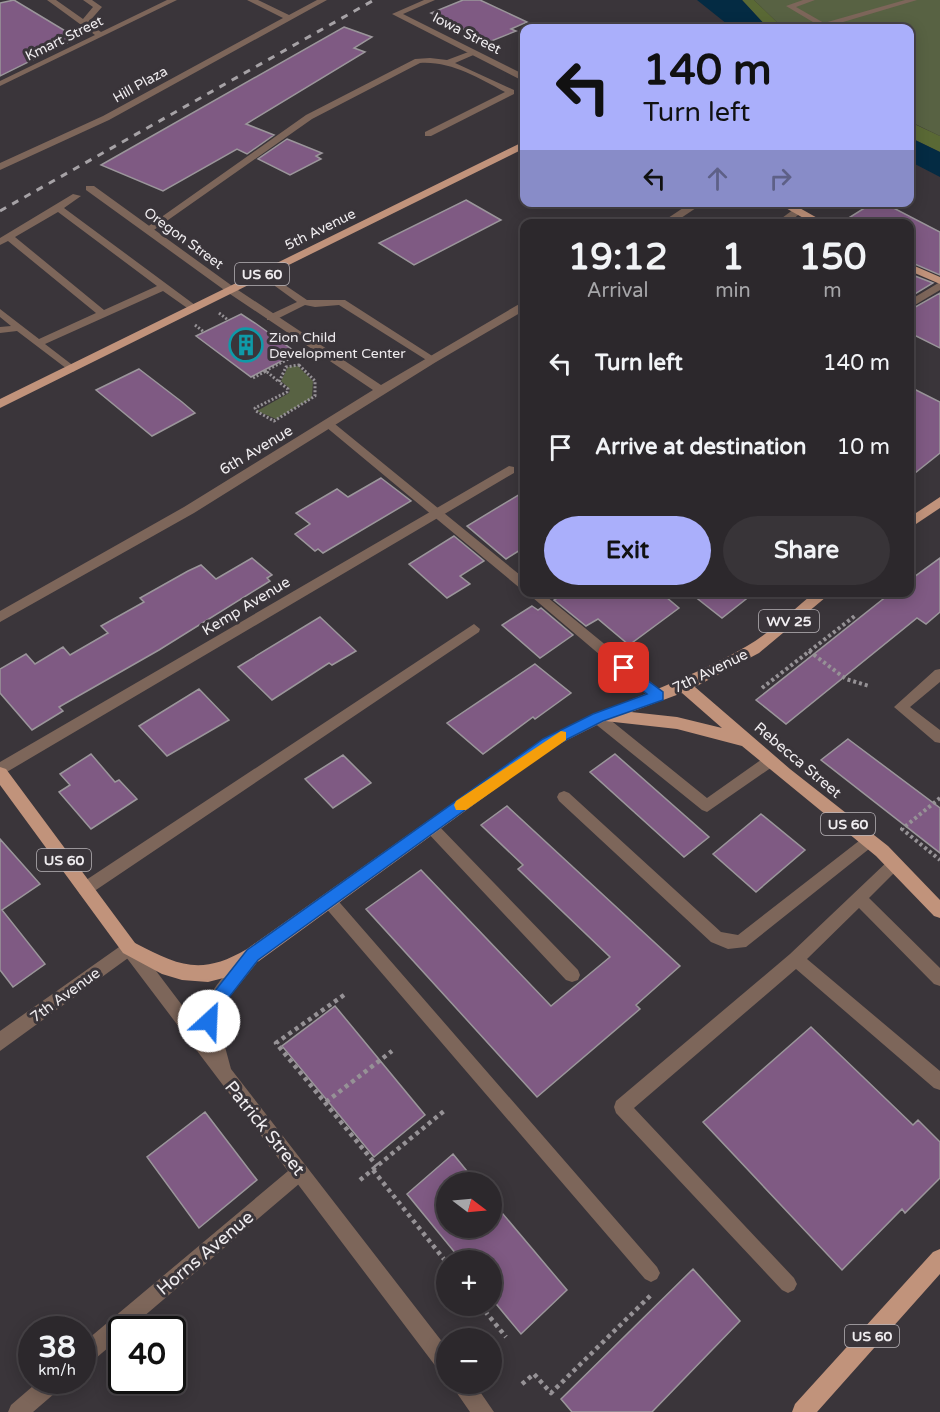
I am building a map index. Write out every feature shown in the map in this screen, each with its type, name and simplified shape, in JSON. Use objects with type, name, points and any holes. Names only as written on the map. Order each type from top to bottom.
[{"type":"main road","name":"5th Avenue","points":[[0,404],[520,146]]},
{"type":"main road","points":[[789,207],[813,219]]},
{"type":"main road","points":[[914,269],[940,283]]},
{"type":"main road","points":[[914,521],[940,501]]},
{"type":"main road","name":"7th Avenue","points":[[253,955],[548,743],[598,718],[684,686],[754,650],[819,597]]},
{"type":"main road","name":"Rebecca Street","points":[[684,686],[770,761],[869,841],[940,911]]},
{"type":"main road","name":"US 60","points":[[598,718],[662,718],[691,724],[750,743]]},
{"type":"main road","name":"Patrick Street","points":[[0,772],[129,948]]},
{"type":"main road","name":"US 60","points":[[129,948],[162,966],[182,972],[208,974],[229,969],[253,955]]},
{"type":"main road","name":"US 60","points":[[803,1412],[940,1259]]},
{"type":"street","points":[[251,0],[289,18]]},
{"type":"street","name":"Hill Plaza","points":[[0,167],[106,118],[322,0]]},
{"type":"street","name":"Iowa Street","points":[[431,0],[396,14],[520,76]]},
{"type":"street","name":"Oregon Street","points":[[90,188],[271,318],[382,391]]},
{"type":"street","points":[[672,219],[692,207]]},
{"type":"street","points":[[787,219],[798,212]]},
{"type":"street","points":[[914,302],[940,283]]},
{"type":"street","name":"6th Avenue","points":[[0,617],[163,525],[432,359],[520,308]]},
{"type":"street","name":"Kemp Avenue","points":[[0,772],[509,470]]},
{"type":"street","name":"7th Avenue","points":[[0,1042],[129,948]]},
{"type":"street","name":"Patrick Street","points":[[129,948],[225,1078],[436,1351]]},
{"type":"street","name":"7th Avenue","points":[[225,1078],[209,1021],[216,1001],[253,955]]},
{"type":"street","points":[[469,1394],[483,1412]]},
{"type":"lane","points":[[51,0],[101,35]]},
{"type":"lane","points":[[84,23],[98,7],[87,0]]},
{"type":"lane","name":"Kmart Street","points":[[0,84],[173,0]]},
{"type":"lane","points":[[811,0],[790,6],[817,24]]},
{"type":"lane","points":[[832,24],[913,0]]},
{"type":"lane","points":[[447,63],[474,53]]},
{"type":"lane","points":[[148,230],[309,117],[418,61],[429,59],[447,63],[511,92],[428,134]]},
{"type":"lane","points":[[76,196],[5,239],[103,314]]},
{"type":"lane","points":[[58,208],[194,308]]},
{"type":"lane","points":[[279,284],[304,302],[315,304],[341,302],[432,359]]},
{"type":"lane","points":[[38,343],[164,287]]},
{"type":"lane","points":[[271,318],[304,302]]},
{"type":"lane","points":[[0,312],[71,369]]},
{"type":"lane","points":[[0,330],[20,328]]},
{"type":"lane","points":[[330,424],[520,582]]},
{"type":"lane","points":[[538,597],[658,696]]},
{"type":"lane","points":[[85,889],[474,629]]},
{"type":"lane","points":[[940,674],[901,707],[940,738]]},
{"type":"lane","points":[[598,718],[707,806],[770,761]]},
{"type":"lane","points":[[564,797],[716,937],[728,942],[741,942],[869,841]]},
{"type":"lane","points":[[430,827],[572,975]]},
{"type":"lane","points":[[788,1284],[622,1107],[796,959],[894,864]]},
{"type":"lane","points":[[859,898],[940,979]]},
{"type":"lane","points":[[329,901],[651,1273]]},
{"type":"lane","points":[[796,959],[940,1082]]},
{"type":"lane","name":"Horns Avenue","points":[[96,1345],[300,1172]]},
{"type":"lane","points":[[18,1412],[39,1394]]},
{"type":"path","points":[[253,378],[294,357]]},
{"type":"path","points":[[266,371],[279,382],[288,389],[287,392],[255,409],[273,420],[278,420],[315,396],[315,381],[299,365],[284,368],[279,382]]},
{"type":"path","points":[[762,688],[856,615]]},
{"type":"path","points":[[809,651],[846,679],[869,686]]},
{"type":"path","points":[[940,798],[902,830],[940,860]]},
{"type":"path","points":[[344,995],[276,1043],[326,1102],[437,1250]]},
{"type":"path","points":[[326,1102],[392,1051]]},
{"type":"path","points":[[360,1180],[444,1111]]},
{"type":"path","points":[[522,1384],[534,1374],[551,1393],[654,1291]]},
{"type":"path","points":[[489,1316],[506,1337]]},
{"type":"green space","points":[[742,0],[754,0],[779,24],[764,24]]},
{"type":"green space","points":[[754,0],[940,0],[940,136],[914,123],[914,24],[779,24]]},
{"type":"green space","points":[[914,124],[940,136],[940,152],[914,139]]},
{"type":"green space","points":[[298,366],[313,381],[312,398],[276,419],[257,411],[289,393],[290,389],[281,381],[288,367]]},
{"type":"water","points":[[697,0],[742,0],[764,24],[727,24]]},
{"type":"water","points":[[914,139],[940,152],[940,177],[914,164]]},
{"type":"building","points":[[14,0],[77,38],[0,76],[0,3]]},
{"type":"building","points":[[463,0],[480,0],[527,22],[511,29],[516,31],[489,42],[431,13]]},
{"type":"building","points":[[344,27],[372,37],[354,48],[365,52],[246,124],[274,135],[247,154],[237,149],[163,191],[101,165]]},
{"type":"building","points":[[287,139],[322,153],[316,156],[321,159],[290,175],[258,159]]},
{"type":"building","points":[[466,200],[501,220],[414,265],[379,243]]},
{"type":"building","points":[[866,207],[892,207],[940,232],[940,275],[914,264],[914,219],[847,219]]},
{"type":"building","points":[[914,276],[933,283],[914,295]]},
{"type":"building","points":[[940,293],[940,348],[914,335],[914,308]]},
{"type":"building","name":"Zion Child Development Center","points":[[241,314],[297,353],[251,377],[196,336]]},
{"type":"building","points":[[139,369],[195,413],[152,436],[96,390]]},
{"type":"building","points":[[914,389],[940,402],[940,453],[914,474]]},
{"type":"building","points":[[381,478],[411,501],[323,553],[318,549],[315,551],[295,534],[310,524],[296,513],[337,489],[348,497]]},
{"type":"building","points":[[520,494],[520,550],[506,559],[467,526]]},
{"type":"building","points":[[454,536],[484,561],[460,576],[470,584],[447,598],[409,564]]},
{"type":"building","points":[[252,558],[272,575],[267,578],[270,581],[159,650],[59,707],[63,711],[32,730],[0,693],[0,669],[26,654],[35,664],[63,647],[70,655],[108,633],[101,626],[144,602],[140,598],[188,571],[201,565],[216,579]]},
{"type":"building","points":[[940,558],[940,612],[926,624],[917,618],[786,724],[756,700],[886,597],[914,597],[914,577]]},
{"type":"building","points":[[559,597],[666,597],[679,608],[629,645],[598,619],[586,626],[554,600]]},
{"type":"building","points":[[695,597],[749,597],[722,618]]},
{"type":"building","points":[[532,606],[538,610],[541,608],[573,635],[540,658],[502,625]]},
{"type":"building","points":[[320,617],[356,651],[332,665],[329,663],[272,700],[238,667]]},
{"type":"building","points":[[535,664],[571,693],[535,719],[533,717],[483,754],[447,723]]},
{"type":"building","points":[[199,689],[229,720],[167,756],[139,726]]},
{"type":"building","points":[[848,739],[940,808],[940,853],[821,760]]},
{"type":"building","points":[[91,754],[115,782],[119,780],[137,799],[91,829],[59,792],[70,785],[60,774]]},
{"type":"building","points":[[615,754],[709,837],[684,857],[590,772]]},
{"type":"building","points":[[343,755],[371,783],[333,808],[305,779]]},
{"type":"building","points":[[507,806],[680,966],[636,1005],[640,1009],[537,1097],[366,909],[421,870],[551,1006],[610,957],[518,869],[523,865],[481,825]]},
{"type":"building","points":[[761,814],[805,850],[756,892],[713,854]]},
{"type":"building","points":[[0,839],[40,884],[2,910],[45,964],[13,987],[0,970]]},
{"type":"building","points":[[335,1006],[425,1115],[374,1157],[282,1046]]},
{"type":"building","points":[[811,1027],[913,1125],[918,1120],[940,1142],[940,1178],[905,1213],[902,1209],[842,1270],[703,1122]]},
{"type":"building","points":[[205,1112],[257,1180],[199,1228],[147,1157]]},
{"type":"building","points":[[453,1154],[468,1172],[436,1172],[436,1229],[407,1194]]},
{"type":"building","points":[[502,1213],[567,1290],[521,1334],[502,1311],[502,1250],[453,1250],[443,1238],[502,1238]]},
{"type":"building","points":[[693,1269],[740,1321],[652,1412],[572,1412],[561,1399]]},
{"type":"railway","points":[[0,211],[374,0]]},
{"type":"slow traffic","points":[[461,805],[561,736]]},
{"type":"place","name":"Zion Child Development Center","points":[[246,345]]},
{"type":"route","points":[[209,1021],[216,1001],[253,955],[548,743],[598,718],[658,696],[624,668]]}]
